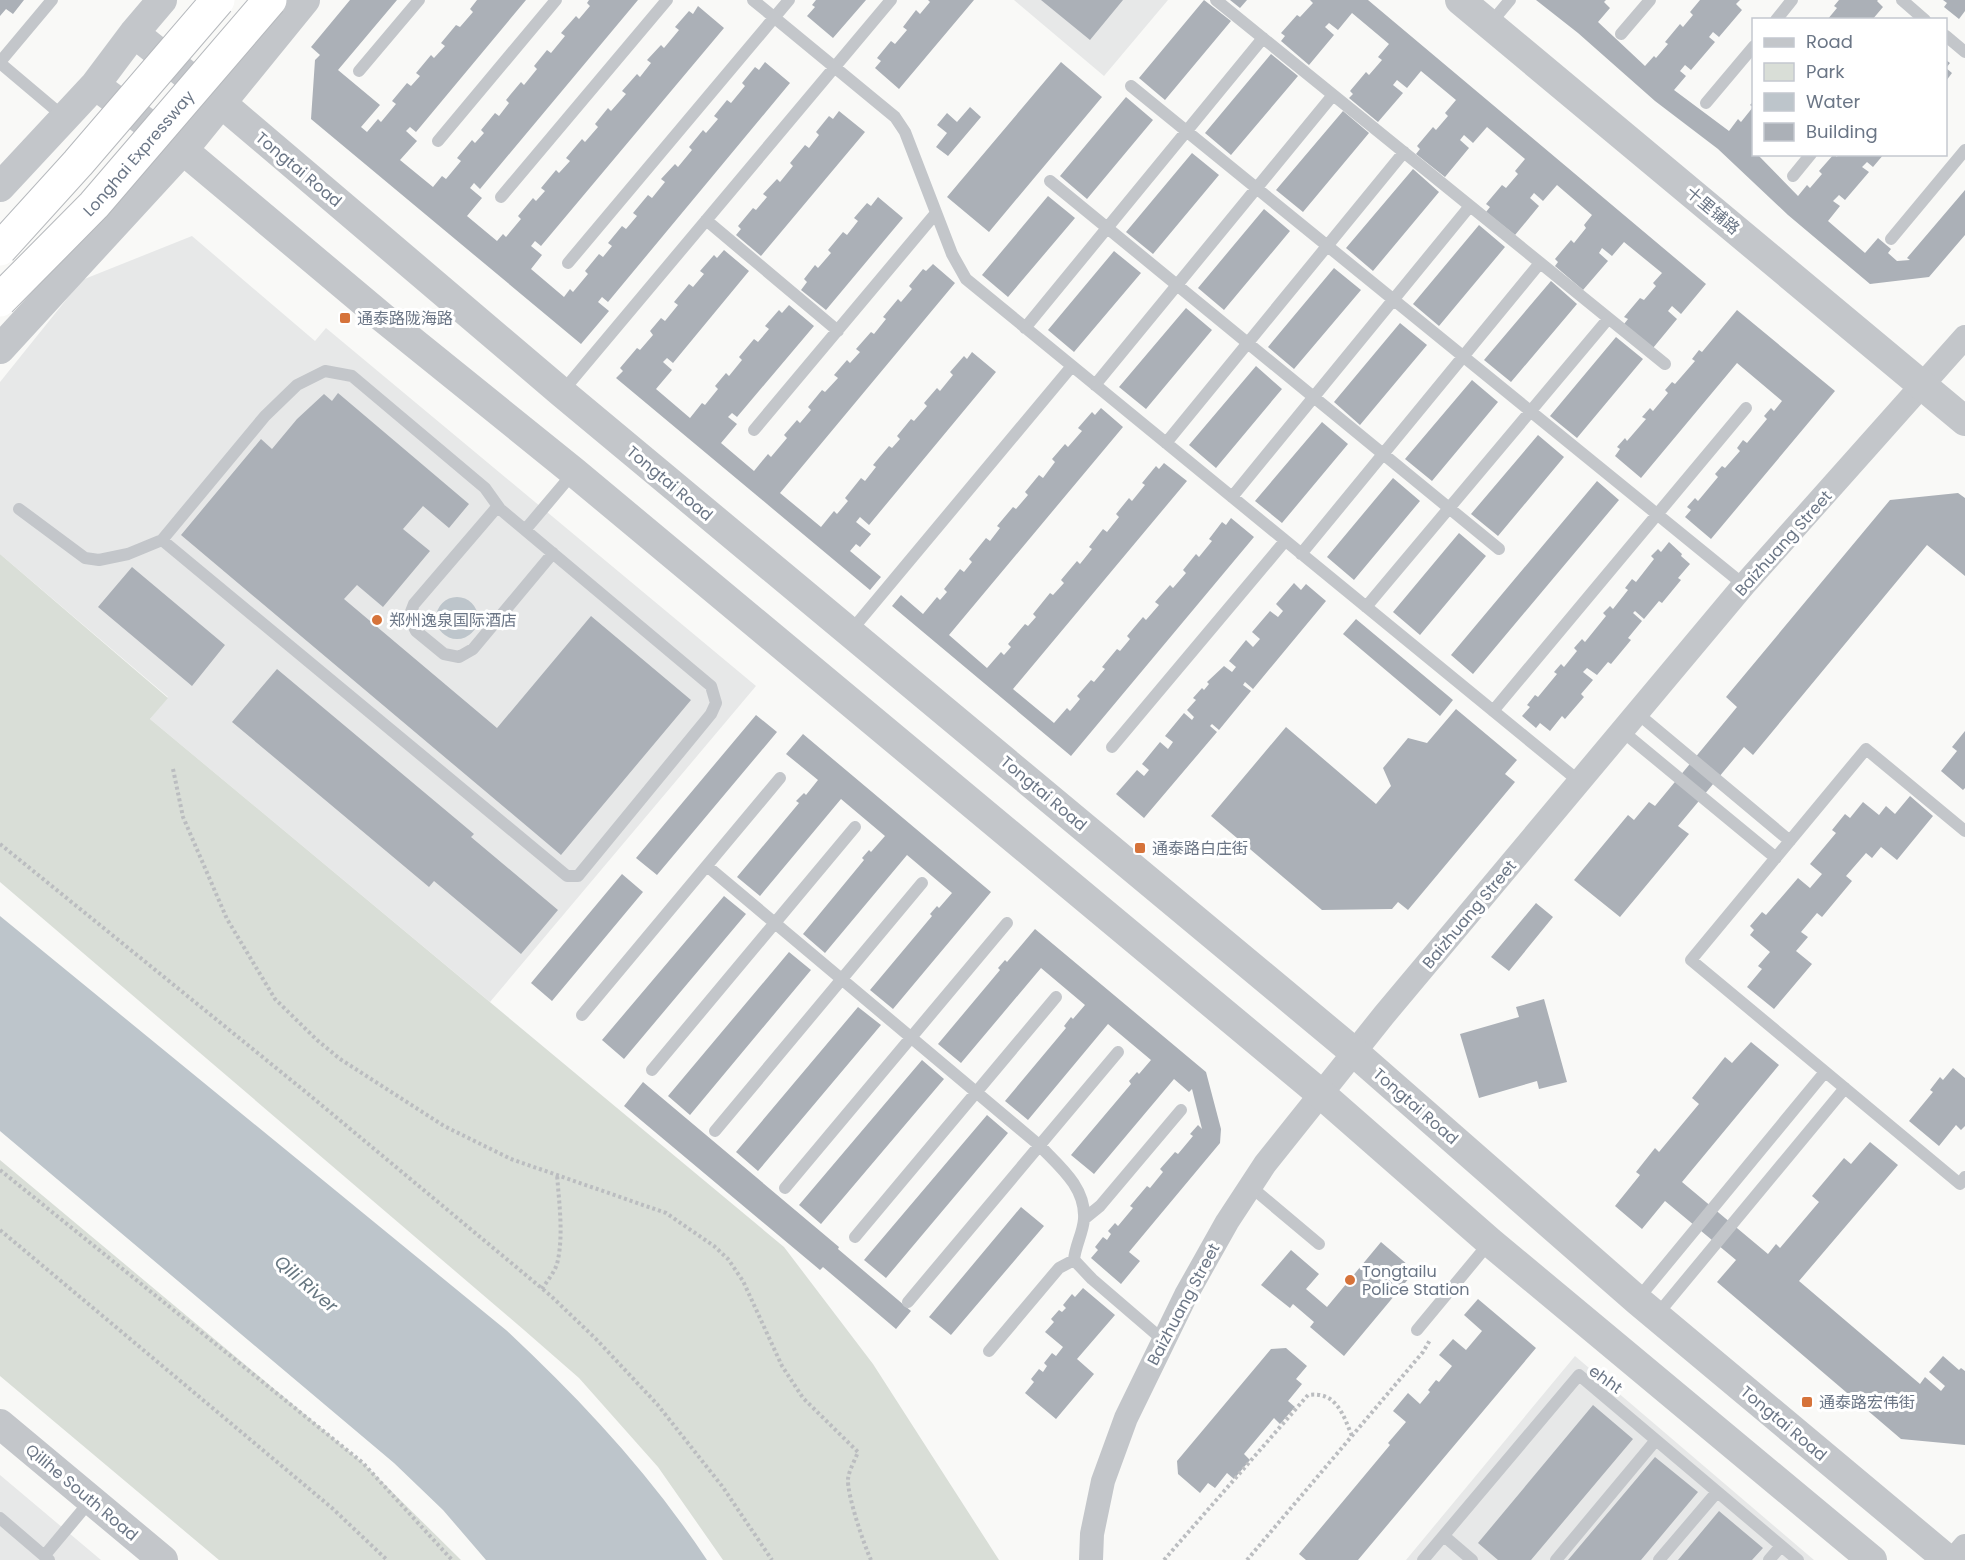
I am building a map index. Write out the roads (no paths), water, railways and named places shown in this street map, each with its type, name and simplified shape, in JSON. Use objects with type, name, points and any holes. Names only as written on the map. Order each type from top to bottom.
[{"type":"highway","points":[[0,249],[93,146],[218,0]]},
{"type":"highway","name":"Longhai Expressway","points":[[0,300],[94,205],[270,0]]},
{"type":"street","points":[[0,187],[95,85],[162,0]]},
{"type":"street","points":[[0,349],[183,150],[305,0]]},
{"type":"street","name":"十里铺路","points":[[1460,0],[1965,421]]},
{"type":"street","name":"Tongtai Road","points":[[134,33],[220,102],[561,392],[1353,1052],[1646,1308],[1948,1560]]},
{"type":"street","points":[[95,85],[183,150],[382,317],[574,472],[1321,1094],[1490,1242],[1872,1560]]},
{"type":"street","name":"Baizhuang Street","points":[[1091,1560],[1092,1534],[1103,1481],[1126,1418],[1163,1340],[1221,1232],[1264,1164],[1353,1052],[1744,585],[1965,338]]},
{"type":"street","name":"Qilihe South Road","points":[[0,1424],[164,1560]]},
{"type":"street","points":[[1953,1560],[1965,1545]]},
{"type":"lane","points":[[52,0],[0,62],[64,117]]},
{"type":"lane","points":[[359,71],[419,0]]},
{"type":"lane","points":[[438,141],[556,0]]},
{"type":"lane","points":[[501,197],[667,0]]},
{"type":"lane","points":[[753,0],[895,117],[905,132],[952,254],[966,279],[1580,782]]},
{"type":"lane","points":[[568,263],[789,0]]},
{"type":"lane","points":[[561,392],[891,0]]},
{"type":"lane","points":[[1216,0],[1665,364]]},
{"type":"lane","points":[[1490,25],[1510,0]]},
{"type":"lane","points":[[1621,34],[1650,0]]},
{"type":"lane","points":[[1778,18],[1792,0]]},
{"type":"lane","points":[[1905,1],[1924,18]]},
{"type":"lane","points":[[1947,37],[1965,52]]},
{"type":"lane","points":[[1025,328],[1263,38]]},
{"type":"lane","points":[[1706,103],[1752,48]]},
{"type":"lane","points":[[1131,86],[1744,585]]},
{"type":"lane","points":[[1095,385],[1333,95]]},
{"type":"lane","points":[[1891,239],[1965,150]]},
{"type":"lane","points":[[1166,443],[1404,152]]},
{"type":"lane","points":[[1793,176],[1809,156]]},
{"type":"lane","points":[[1050,181],[1499,549]]},
{"type":"lane","points":[[1232,497],[1470,206]]},
{"type":"lane","points":[[754,430],[936,213]]},
{"type":"lane","points":[[706,220],[838,331]]},
{"type":"lane","points":[[1301,554],[1540,263]]},
{"type":"lane","points":[[1366,607],[1608,319]]},
{"type":"lane","points":[[850,632],[1072,366]]},
{"type":"lane","points":[[19,509],[85,558],[99,560],[128,554],[162,540],[265,416],[297,385],[326,371],[352,376],[485,488],[498,506],[525,530],[711,686],[716,703],[711,714],[578,876],[567,876],[162,540]]},
{"type":"lane","points":[[1493,711],[1746,408]]},
{"type":"lane","points":[[525,530],[574,472]]},
{"type":"lane","points":[[498,506],[414,604],[409,617],[416,631],[444,654],[459,657],[473,649],[553,553]]},
{"type":"lane","points":[[1112,747],[1285,541]]},
{"type":"lane","points":[[1630,722],[1790,840]]},
{"type":"lane","points":[[1630,722],[1776,858]]},
{"type":"lane","points":[[1965,831],[1866,749],[1690,960],[1960,1184],[1965,1177]]},
{"type":"lane","points":[[582,1015],[780,778]]},
{"type":"lane","points":[[652,1070],[855,827]]},
{"type":"lane","points":[[707,866],[1039,1145],[1068,1175],[1082,1197],[1084,1219],[1074,1260],[1092,1280],[1163,1340]]},
{"type":"lane","points":[[715,1131],[922,883]]},
{"type":"lane","points":[[784,1188],[1007,923]]},
{"type":"lane","points":[[855,1237],[1056,997]]},
{"type":"lane","points":[[908,1302],[1118,1052]]},
{"type":"lane","points":[[1646,1308],[1825,1072]]},
{"type":"lane","points":[[1646,1308],[1845,1088]]},
{"type":"lane","points":[[1084,1219],[1100,1206],[1181,1110]]},
{"type":"lane","points":[[1250,1186],[1319,1244]]},
{"type":"lane","points":[[1417,1330],[1490,1242]]},
{"type":"lane","points":[[989,1351],[1059,1268],[1074,1260]]},
{"type":"lane","name":"ehht","points":[[1428,1558],[1579,1375],[1798,1560]]},
{"type":"lane","points":[[1556,1560],[1656,1440]]},
{"type":"lane","points":[[1659,1560],[1717,1492]]},
{"type":"lane","points":[[0,1518],[47,1558],[91,1499]]},
{"type":"lane","points":[[1444,1536],[1472,1560]]},
{"type":"lane","points":[[1769,1560],[1781,1546]]},
{"type":"water","points":[[457,597],[465,598],[472,603],[477,610],[477,626],[472,633],[465,638],[457,639],[449,638],[442,633],[437,626],[436,618],[437,610],[442,603],[449,598]]},
{"type":"water","name":"Qili River","points":[[0,916],[506,1330],[561,1383],[613,1439],[662,1498],[707,1560],[486,1560],[443,1510],[394,1463],[0,1131]]},
{"type":"place","name":"通泰路陇海路","points":[[345,318]]},
{"type":"place","name":"郑州逸泉国际酒店","points":[[377,620]]},
{"type":"place","name":"通泰路白庄街","points":[[1140,848]]},
{"type":"place","name":"Tongtailu Police Station","points":[[1350,1280]]},
{"type":"place","name":"通泰路宏伟街","points":[[1807,1402]]}]
